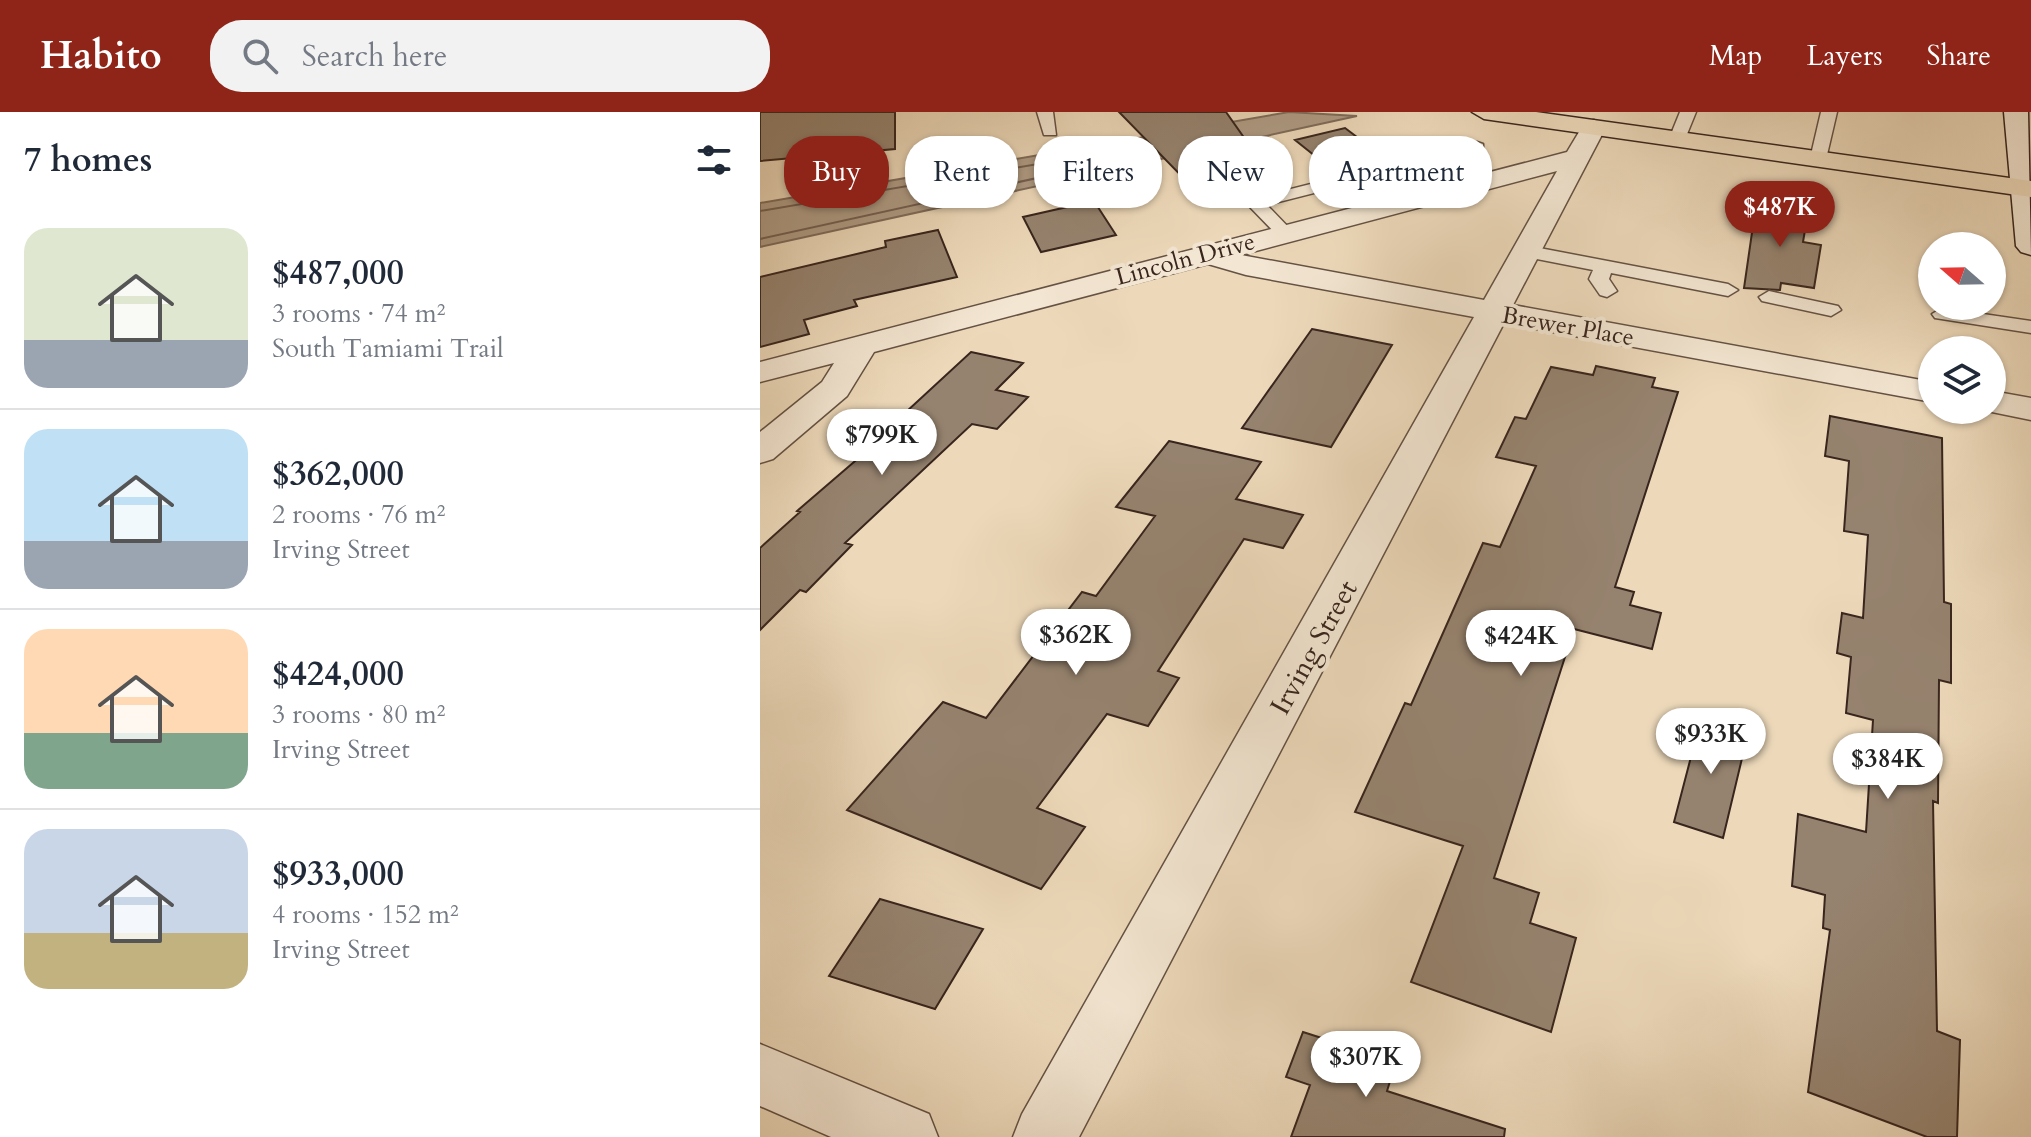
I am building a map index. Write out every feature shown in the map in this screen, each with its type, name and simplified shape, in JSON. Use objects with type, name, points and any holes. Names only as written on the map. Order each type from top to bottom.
[{"type":"main road","points":[[1484,112],[1587,142],[1677,139],[2027,188]]},
{"type":"street","points":[[2016,112],[2027,188],[2031,246]]},
{"type":"street","name":"Lincoln Drive","points":[[760,372],[1285,233],[1587,142]]},
{"type":"street","name":"Irving Street","points":[[1045,1137],[1587,142]]},
{"type":"street","name":"Brewer Place","points":[[1206,253],[1246,266],[1918,389]]},
{"type":"street","points":[[760,451],[835,389],[862,345]]},
{"type":"street","points":[[2006,405],[2031,409]]},
{"type":"street","points":[[760,1075],[906,1137]]},
{"type":"lane","points":[[1045,112],[1050,132]]},
{"type":"lane","points":[[1677,139],[1688,112]]},
{"type":"lane","points":[[1818,159],[1829,112]]},
{"type":"lane","points":[[1260,208],[1285,233]]},
{"type":"lane","points":[[1529,252],[1728,290]]},
{"type":"lane","points":[[1604,266],[1599,279],[1607,291]]},
{"type":"lane","points":[[1769,297],[1831,310]]},
{"type":"lane","points":[[1983,320],[2031,327]]},
{"type":"water","points":[[1289,112],[1357,116],[1266,136],[1178,136],[1178,155],[1162,159],[1162,136],[1149,136]]},
{"type":"water","points":[[1034,156],[1034,187],[1018,190],[1018,159]]},
{"type":"water","points":[[905,178],[905,208],[938,208],[760,247],[760,203],[784,199],[784,208],[889,208],[889,181]]},
{"type":"building","points":[[760,112],[895,112],[895,149],[889,150],[889,136],[784,136],[784,159],[760,161]]},
{"type":"building","points":[[1119,112],[1226,112],[1243,136],[1178,136],[1178,172],[1162,156],[1162,136],[1142,136]]},
{"type":"building","points":[[1345,128],[1356,136],[1312,136]]},
{"type":"building","points":[[1309,137],[1309,151],[1295,140]]},
{"type":"building","points":[[1757,198],[1799,204],[1794,228],[1805,230],[1803,242],[1821,245],[1814,288],[1781,283],[1780,290],[1744,288]]},
{"type":"building","points":[[1063,208],[1099,208],[1116,235],[1041,252],[1023,217]]},
{"type":"building","points":[[938,230],[957,277],[854,300],[857,306],[804,320],[809,334],[760,347],[760,277],[886,247],[885,241]]},
{"type":"building","points":[[1312,329],[1392,345],[1331,447],[1242,428]]},
{"type":"building","points":[[971,352],[1023,363],[996,390],[1028,397],[997,429],[972,424],[845,543],[852,545],[806,592],[800,590],[760,630],[760,548],[800,512],[797,511],[897,425],[893,424]]},
{"type":"building","points":[[1596,366],[1655,378],[1652,387],[1678,392],[1615,587],[1634,592],[1630,605],[1661,613],[1652,649],[1574,629],[1494,878],[1539,893],[1530,923],[1576,938],[1551,1032],[1411,982],[1463,846],[1355,812],[1405,703],[1411,705],[1483,543],[1500,547],[1536,466],[1496,457],[1515,417],[1526,419],[1551,367],[1593,375]]},
{"type":"building","points":[[1830,416],[1942,438],[1944,602],[1951,604],[1951,683],[1939,680],[1938,803],[1933,801],[1937,1031],[1960,1040],[1957,1137],[1927,1137],[1808,1092],[1830,930],[1823,928],[1825,895],[1792,886],[1798,814],[1866,832],[1873,720],[1846,713],[1851,657],[1837,653],[1842,613],[1863,618],[1868,535],[1844,531],[1849,461],[1825,456]]},
{"type":"building","points":[[1169,441],[1261,462],[1236,499],[1303,515],[1283,548],[1244,539],[1158,671],[1179,678],[1148,726],[1107,714],[1037,808],[1085,827],[1041,889],[847,810],[943,702],[986,718],[1082,592],[1096,596],[1155,516],[1116,507]]},
{"type":"building","points":[[1694,716],[1749,729],[1723,838],[1674,822],[1692,753],[1688,751]]},
{"type":"building","points":[[880,899],[983,929],[935,1009],[829,976]]},
{"type":"building","points":[[1303,1032],[1396,1062],[1387,1091],[1505,1129],[1504,1137],[1291,1137],[1310,1085],[1286,1077]]}]
